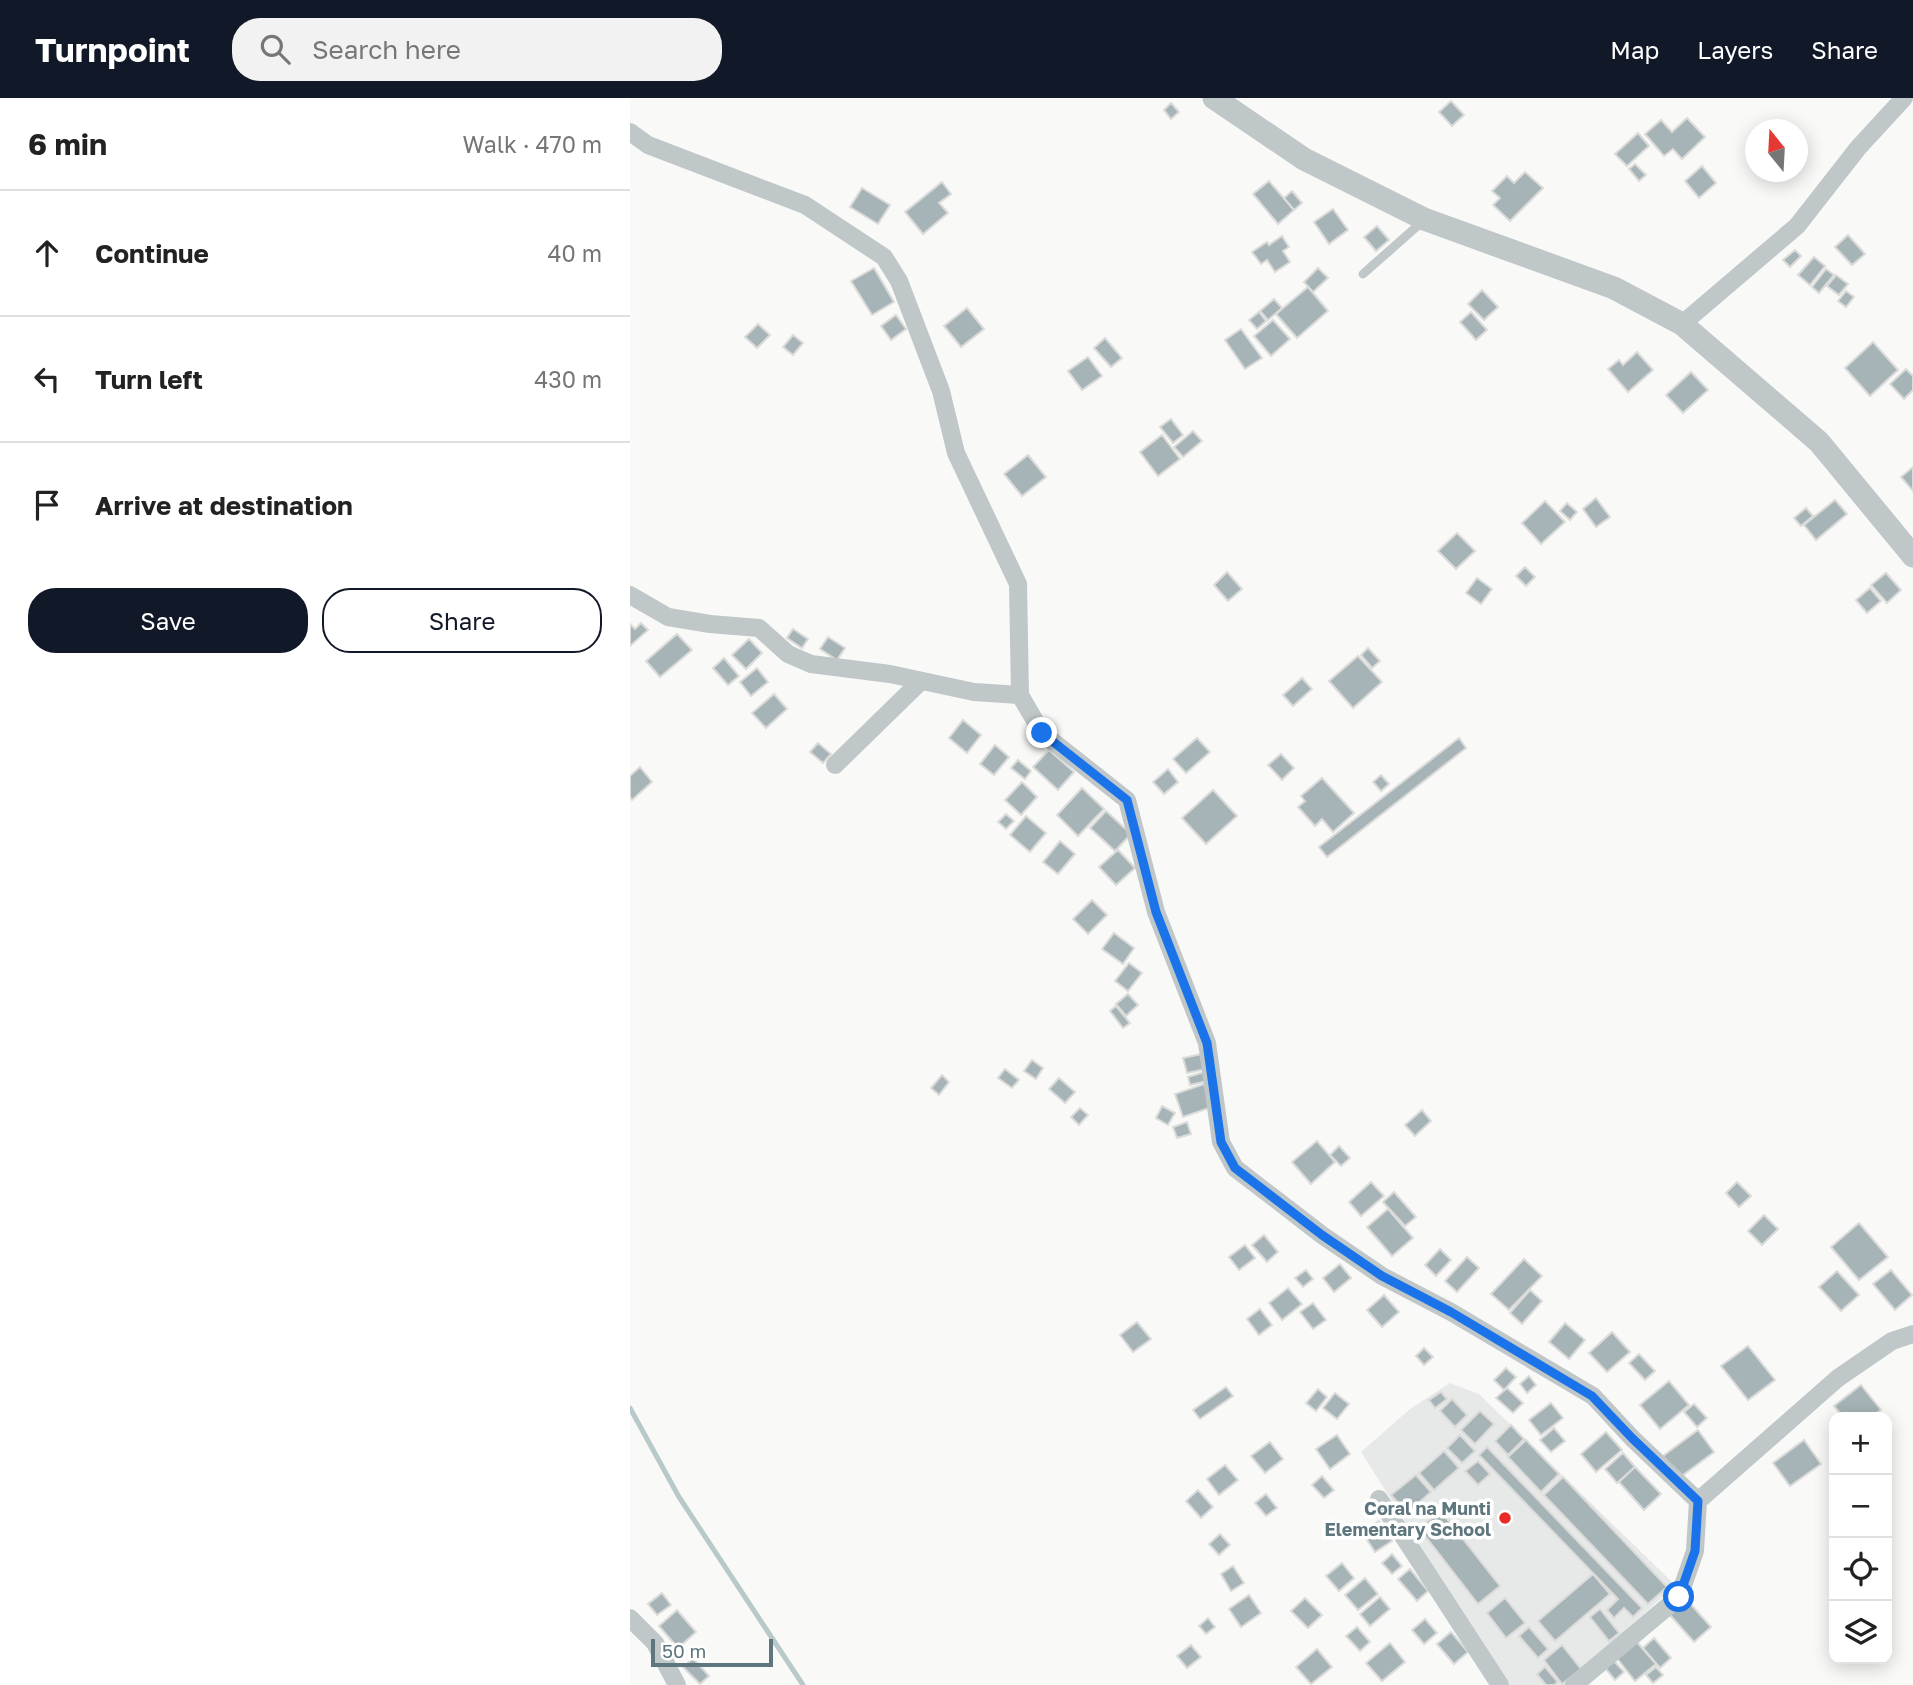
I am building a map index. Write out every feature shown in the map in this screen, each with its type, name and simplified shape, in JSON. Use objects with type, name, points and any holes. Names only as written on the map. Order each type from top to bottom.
[{"type":"street","points":[[1214,98],[1304,159],[1424,219],[1614,288],[1682,324],[1819,442],[1913,556]]},
{"type":"street","points":[[1682,324],[1797,226],[1858,148],[1904,98]]},
{"type":"street","points":[[630,132],[648,145],[805,205],[884,257],[899,281],[941,391],[956,453],[1018,584],[1020,695],[1042,733],[1127,800],[1156,912],[1207,1043],[1221,1142],[1235,1168],[1322,1235],[1382,1276],[1451,1312],[1592,1396],[1698,1501]]},
{"type":"street","points":[[630,595],[668,617],[759,628],[788,654],[811,664],[974,692],[1020,695]]},
{"type":"street","points":[[835,765],[921,681]]},
{"type":"street","points":[[1574,1685],[1679,1597],[1695,1551],[1698,1501],[1838,1378],[1892,1341],[1913,1334]]},
{"type":"street","points":[[1379,1499],[1500,1685]]},
{"type":"street","points":[[630,1618],[654,1643],[677,1685]]},
{"type":"lane","points":[[1363,274],[1424,219]]},
{"type":"shaded area","name":"Coral na Munti Elementary School","points":[[1450,1383],[1479,1394],[1673,1583],[1666,1594],[1565,1685],[1509,1685],[1361,1452],[1410,1409]]},
{"type":"building","points":[[1451,101],[1464,115],[1452,126],[1439,112]]},
{"type":"building","points":[[1171,103],[1179,112],[1171,119],[1164,110]]},
{"type":"building","points":[[1687,118],[1705,137],[1682,159],[1673,149],[1664,156],[1645,134],[1661,120],[1672,132]]},
{"type":"building","points":[[1638,133],[1649,146],[1627,166],[1615,154]]},
{"type":"building","points":[[1635,164],[1646,175],[1639,181],[1629,169]]},
{"type":"building","points":[[1702,166],[1716,183],[1699,198],[1685,181]]},
{"type":"building","points":[[1525,172],[1543,188],[1510,221],[1493,205],[1500,198],[1492,191],[1507,176],[1514,183]]},
{"type":"building","points":[[1269,181],[1294,210],[1278,224],[1253,194]]},
{"type":"building","points":[[942,182],[951,194],[939,203],[948,213],[923,234],[905,212]]},
{"type":"building","points":[[862,188],[890,205],[878,224],[850,207]]},
{"type":"building","points":[[1292,191],[1302,203],[1294,210],[1284,198]]},
{"type":"building","points":[[1333,209],[1348,230],[1329,244],[1314,222]]},
{"type":"building","points":[[1377,226],[1389,240],[1376,251],[1364,237]]},
{"type":"building","points":[[1848,235],[1865,254],[1852,265],[1835,247]]},
{"type":"building","points":[[1282,236],[1289,247],[1283,251],[1290,262],[1275,272],[1267,260],[1261,264],[1252,252]]},
{"type":"building","points":[[1795,250],[1801,256],[1790,267],[1783,260]]},
{"type":"building","points":[[1814,257],[1825,266],[1810,285],[1798,275]]},
{"type":"building","points":[[874,268],[894,302],[872,315],[851,281]]},
{"type":"building","points":[[1318,268],[1328,278],[1313,292],[1304,282]]},
{"type":"building","points":[[1826,269],[1834,275],[1819,293],[1812,287]]},
{"type":"building","points":[[1836,275],[1848,284],[1839,295],[1827,286]]},
{"type":"building","points":[[1308,287],[1328,311],[1297,338],[1276,314]]},
{"type":"building","points":[[1482,290],[1498,307],[1484,320],[1468,304]]},
{"type":"building","points":[[1846,291],[1854,297],[1846,307],[1838,301]]},
{"type":"building","points":[[1274,299],[1282,308],[1268,320],[1260,311]]},
{"type":"building","points":[[967,308],[984,329],[961,347],[944,326]]},
{"type":"building","points":[[1259,312],[1266,321],[1257,329],[1249,320]]},
{"type":"building","points":[[1471,312],[1487,330],[1476,340],[1460,322]]},
{"type":"building","points":[[896,315],[906,329],[891,340],[881,326]]},
{"type":"building","points":[[1273,320],[1290,339],[1271,356],[1254,336]]},
{"type":"building","points":[[758,324],[770,335],[757,348],[745,337]]},
{"type":"building","points":[[1241,329],[1262,358],[1245,369],[1225,340]]},
{"type":"building","points":[[793,335],[803,343],[793,355],[783,347]]},
{"type":"building","points":[[1105,338],[1122,358],[1111,367],[1094,348]]},
{"type":"building","points":[[1873,342],[1898,370],[1870,396],[1845,368]]},
{"type":"building","points":[[1637,352],[1653,370],[1628,392],[1608,369],[1619,360],[1623,365]]},
{"type":"building","points":[[1088,357],[1102,376],[1082,390],[1068,371]]},
{"type":"building","points":[[1906,369],[1913,376],[1913,390],[1904,399],[1890,384]]},
{"type":"building","points":[[1691,372],[1708,390],[1683,413],[1666,395]]},
{"type":"building","points":[[1171,419],[1183,435],[1173,443],[1160,427]]},
{"type":"building","points":[[1193,431],[1202,441],[1183,457],[1174,447]]},
{"type":"building","points":[[1162,435],[1180,459],[1158,476],[1140,452]]},
{"type":"building","points":[[1028,455],[1046,477],[1022,496],[1004,474]]},
{"type":"building","points":[[1913,467],[1913,491],[1901,477]]},
{"type":"building","points":[[1596,498],[1610,517],[1596,527],[1583,509]]},
{"type":"building","points":[[1835,500],[1847,514],[1816,540],[1804,525]]},
{"type":"building","points":[[1545,501],[1565,522],[1541,544],[1522,523]]},
{"type":"building","points":[[1567,503],[1577,512],[1570,520],[1560,511]]},
{"type":"building","points":[[1806,508],[1813,516],[1801,526],[1794,518]]},
{"type":"building","points":[[1457,533],[1475,551],[1456,569],[1438,551]]},
{"type":"building","points":[[1525,567],[1535,577],[1526,586],[1516,576]]},
{"type":"building","points":[[1227,572],[1242,589],[1228,601],[1214,585]]},
{"type":"building","points":[[1886,573],[1901,590],[1887,603],[1871,585]]},
{"type":"building","points":[[1477,578],[1492,589],[1481,604],[1466,593]]},
{"type":"building","points":[[1870,588],[1881,601],[1867,613],[1856,600]]},
{"type":"building","points":[[641,623],[648,630],[630,646],[630,624],[635,629]]},
{"type":"building","points":[[793,629],[808,639],[802,648],[787,638]]},
{"type":"building","points":[[677,634],[692,650],[660,677],[646,661]]},
{"type":"building","points":[[828,637],[845,648],[837,660],[820,649]]},
{"type":"building","points":[[749,639],[762,653],[746,669],[732,655]]},
{"type":"building","points":[[1368,648],[1380,661],[1372,668],[1361,655]]},
{"type":"building","points":[[1358,656],[1382,682],[1353,708],[1329,681]]},
{"type":"building","points":[[724,658],[739,676],[728,685],[713,668]]},
{"type":"building","points":[[757,668],[768,682],[751,696],[740,682]]},
{"type":"building","points":[[1302,678],[1312,689],[1293,706],[1283,695]]},
{"type":"building","points":[[774,694],[787,709],[766,728],[752,713]]},
{"type":"building","points":[[963,720],[981,735],[967,753],[949,738]]},
{"type":"building","points":[[1197,738],[1210,752],[1186,773],[1173,759]]},
{"type":"building","points":[[1459,738],[1466,748],[1327,857],[1319,847]]},
{"type":"building","points":[[818,743],[831,754],[823,763],[810,752]]},
{"type":"building","points":[[995,745],[1009,757],[994,775],[980,764]]},
{"type":"building","points":[[1049,750],[1074,772],[1058,790],[1033,767]]},
{"type":"building","points":[[1281,754],[1294,768],[1282,780],[1268,765]]},
{"type":"building","points":[[1018,760],[1031,771],[1025,779],[1011,768]]},
{"type":"building","points":[[640,767],[652,782],[632,800],[630,776]]},
{"type":"building","points":[[1168,769],[1178,782],[1164,794],[1153,782]]},
{"type":"building","points":[[1381,775],[1389,784],[1381,791],[1373,782]]},
{"type":"building","points":[[1322,778],[1354,813],[1333,832],[1322,819],[1315,826],[1298,807],[1305,801],[1301,796]]},
{"type":"building","points":[[1022,782],[1037,797],[1021,815],[1005,800]]},
{"type":"building","points":[[1082,788],[1104,809],[1078,836],[1057,815]]},
{"type":"building","points":[[1213,790],[1237,816],[1206,844],[1182,818]]},
{"type":"building","points":[[1106,811],[1131,834],[1115,851],[1090,828]]},
{"type":"building","points":[[1006,814],[1014,821],[1006,829],[998,822]]},
{"type":"building","points":[[1026,816],[1046,833],[1030,852],[1010,835]]},
{"type":"building","points":[[1060,841],[1075,854],[1058,874],[1043,862]]},
{"type":"building","points":[[1118,850],[1135,868],[1116,885],[1099,867]]},
{"type":"building","points":[[1092,900],[1107,915],[1088,934],[1073,919]]},
{"type":"building","points":[[1114,933],[1134,948],[1123,964],[1102,949]]},
{"type":"building","points":[[1129,963],[1142,973],[1128,991],[1115,981]]},
{"type":"building","points":[[1128,994],[1138,1005],[1126,1016],[1116,1004]]},
{"type":"building","points":[[1116,1006],[1130,1023],[1123,1028],[1110,1011]]},
{"type":"building","points":[[1202,1054],[1206,1069],[1187,1073],[1183,1058]]},
{"type":"building","points":[[1032,1060],[1043,1068],[1036,1079],[1024,1071]]},
{"type":"building","points":[[1005,1069],[1019,1080],[1012,1088],[998,1078]]},
{"type":"building","points":[[1204,1072],[1207,1081],[1190,1085],[1188,1077]]},
{"type":"building","points":[[942,1075],[949,1082],[939,1095],[931,1088]]},
{"type":"building","points":[[1059,1078],[1075,1092],[1065,1103],[1049,1089]]},
{"type":"building","points":[[1204,1084],[1212,1107],[1183,1117],[1175,1094]]},
{"type":"building","points":[[1162,1106],[1175,1113],[1168,1125],[1156,1118]]},
{"type":"building","points":[[1080,1108],[1088,1115],[1079,1125],[1071,1117]]},
{"type":"building","points":[[1422,1110],[1431,1121],[1415,1136],[1405,1125]]},
{"type":"building","points":[[1187,1122],[1191,1134],[1177,1138],[1173,1127]]},
{"type":"building","points":[[1317,1141],[1335,1162],[1311,1184],[1292,1162]]},
{"type":"building","points":[[1339,1146],[1350,1158],[1341,1166],[1330,1155]]},
{"type":"building","points":[[1371,1182],[1384,1196],[1361,1216],[1349,1202]]},
{"type":"building","points":[[1737,1182],[1751,1196],[1739,1207],[1726,1193]]},
{"type":"building","points":[[1394,1192],[1416,1217],[1405,1226],[1383,1202]]},
{"type":"building","points":[[1388,1209],[1413,1238],[1392,1256],[1367,1227]]},
{"type":"building","points":[[1764,1215],[1778,1229],[1762,1245],[1748,1231]]},
{"type":"building","points":[[1859,1223],[1888,1257],[1859,1280],[1831,1247]]},
{"type":"building","points":[[1264,1235],[1278,1252],[1267,1262],[1252,1245]]},
{"type":"building","points":[[1245,1245],[1255,1258],[1239,1270],[1229,1257]]},
{"type":"building","points":[[1440,1249],[1451,1260],[1436,1276],[1425,1265]]},
{"type":"building","points":[[1467,1257],[1479,1268],[1457,1292],[1445,1281]]},
{"type":"building","points":[[1524,1259],[1542,1276],[1509,1310],[1491,1294]]},
{"type":"building","points":[[1340,1264],[1351,1278],[1334,1292],[1323,1278]]},
{"type":"building","points":[[1306,1270],[1313,1279],[1303,1287],[1295,1278]]},
{"type":"building","points":[[1891,1270],[1912,1295],[1895,1310],[1873,1284]]},
{"type":"building","points":[[1837,1271],[1859,1295],[1841,1311],[1819,1287]]},
{"type":"building","points":[[1288,1288],[1302,1304],[1282,1320],[1269,1303]]},
{"type":"building","points":[[1530,1290],[1542,1301],[1522,1324],[1510,1313]]},
{"type":"building","points":[[1384,1295],[1399,1312],[1382,1327],[1367,1310]]},
{"type":"building","points":[[1313,1303],[1326,1320],[1313,1329],[1300,1312]]},
{"type":"building","points":[[1260,1309],[1272,1325],[1259,1335],[1247,1319]]},
{"type":"building","points":[[1137,1322],[1151,1339],[1133,1352],[1120,1335]]},
{"type":"building","points":[[1565,1323],[1585,1340],[1569,1359],[1549,1342]]},
{"type":"building","points":[[1612,1332],[1630,1352],[1607,1372],[1589,1353]]},
{"type":"building","points":[[1748,1346],[1775,1380],[1748,1400],[1721,1366]]},
{"type":"building","points":[[1424,1348],[1433,1357],[1424,1365],[1416,1356]]},
{"type":"building","points":[[1639,1354],[1655,1371],[1645,1380],[1629,1363]]},
{"type":"building","points":[[1506,1368],[1516,1377],[1504,1390],[1494,1380]]},
{"type":"building","points":[[1529,1376],[1536,1385],[1527,1393],[1520,1384]]},
{"type":"building","points":[[1669,1381],[1689,1405],[1660,1429],[1640,1405]]},
{"type":"building","points":[[1861,1385],[1881,1410],[1839,1412],[1834,1406]]},
{"type":"building","points":[[1226,1387],[1233,1396],[1200,1419],[1193,1410]]},
{"type":"building","points":[[1507,1388],[1523,1403],[1513,1413],[1496,1398]]},
{"type":"building","points":[[1318,1389],[1327,1397],[1316,1411],[1306,1403]]},
{"type":"building","points":[[1441,1392],[1447,1399],[1435,1408],[1429,1400]]},
{"type":"building","points":[[1335,1393],[1349,1404],[1337,1419],[1323,1408]]},
{"type":"building","points":[[1452,1399],[1467,1415],[1455,1427],[1440,1411]]},
{"type":"building","points":[[1551,1403],[1563,1418],[1541,1435],[1529,1420]]},
{"type":"building","points":[[1694,1404],[1707,1418],[1697,1427],[1684,1412]]},
{"type":"building","points":[[1480,1411],[1494,1424],[1475,1444],[1461,1430]]},
{"type":"building","points":[[1511,1425],[1524,1439],[1508,1455],[1495,1441]]},
{"type":"building","points":[[1554,1428],[1565,1441],[1551,1452],[1540,1440]]},
{"type":"building","points":[[1698,1430],[1714,1452],[1679,1478],[1663,1456]]},
{"type":"building","points":[[1606,1432],[1622,1450],[1596,1472],[1581,1454]]},
{"type":"building","points":[[1337,1435],[1350,1454],[1330,1469],[1316,1449]]},
{"type":"building","points":[[1460,1435],[1475,1451],[1462,1463],[1447,1448]]},
{"type":"building","points":[[1526,1440],[1559,1474],[1541,1492],[1508,1457]]},
{"type":"building","points":[[1804,1440],[1821,1464],[1790,1486],[1773,1463]]},
{"type":"building","points":[[1270,1442],[1283,1459],[1265,1473],[1251,1456]]},
{"type":"building","points":[[1487,1447],[1642,1608],[1633,1617],[1624,1608],[1614,1618],[1607,1610],[1618,1599],[1479,1455]]},
{"type":"building","points":[[1444,1451],[1459,1468],[1434,1490],[1419,1473]]},
{"type":"building","points":[[1623,1453],[1635,1467],[1617,1483],[1605,1469]]},
{"type":"building","points":[[1478,1461],[1490,1474],[1478,1485],[1465,1471]]},
{"type":"building","points":[[1225,1465],[1238,1480],[1219,1495],[1207,1479]]},
{"type":"building","points":[[1635,1467],[1661,1494],[1644,1510],[1619,1482]]},
{"type":"building","points":[[1416,1475],[1431,1492],[1407,1513],[1391,1495]]},
{"type":"building","points":[[1322,1476],[1334,1490],[1324,1498],[1312,1485]]},
{"type":"building","points":[[1563,1477],[1667,1587],[1648,1604],[1544,1495]]},
{"type":"building","points":[[1198,1490],[1213,1507],[1201,1518],[1186,1501]]},
{"type":"building","points":[[1266,1494],[1277,1508],[1266,1516],[1255,1503]]},
{"type":"building","points":[[1441,1511],[1500,1586],[1478,1604],[1419,1528]]},
{"type":"building","points":[[1379,1521],[1392,1541],[1375,1552],[1362,1532]]},
{"type":"building","points":[[1220,1534],[1230,1545],[1219,1555],[1209,1544]]},
{"type":"building","points":[[1392,1554],[1402,1566],[1392,1574],[1382,1563]]},
{"type":"building","points":[[1342,1563],[1354,1578],[1339,1591],[1326,1576]]},
{"type":"building","points":[[1233,1566],[1244,1583],[1231,1591],[1221,1574]]},
{"type":"building","points":[[1410,1569],[1428,1591],[1417,1601],[1398,1579]]},
{"type":"building","points":[[1593,1574],[1610,1594],[1555,1641],[1538,1621]]},
{"type":"building","points":[[1365,1578],[1378,1594],[1358,1610],[1345,1595]]},
{"type":"building","points":[[662,1593],[671,1605],[657,1615],[648,1604]]},
{"type":"building","points":[[1249,1595],[1261,1613],[1241,1627],[1229,1609]]},
{"type":"building","points":[[1380,1597],[1390,1609],[1370,1626],[1360,1614]]},
{"type":"building","points":[[1305,1598],[1322,1615],[1308,1628],[1291,1611]]},
{"type":"building","points":[[1505,1598],[1525,1623],[1506,1638],[1487,1613]]},
{"type":"building","points":[[1687,1600],[1711,1627],[1694,1642],[1670,1615]]},
{"type":"building","points":[[1600,1609],[1619,1633],[1609,1641],[1590,1617]]},
{"type":"building","points":[[677,1610],[696,1632],[678,1648],[659,1626]]},
{"type":"building","points":[[1208,1618],[1215,1627],[1206,1634],[1199,1626]]},
{"type":"building","points":[[1425,1619],[1437,1633],[1424,1644],[1412,1630]]},
{"type":"building","points":[[1357,1627],[1370,1642],[1360,1651],[1346,1636]]},
{"type":"building","points":[[1529,1627],[1548,1649],[1538,1658],[1519,1636]]},
{"type":"building","points":[[1451,1632],[1468,1652],[1454,1664],[1437,1644]]},
{"type":"building","points":[[1654,1638],[1671,1658],[1660,1668],[1643,1648]]},
{"type":"building","points":[[1636,1641],[1656,1664],[1635,1681],[1616,1657]]},
{"type":"building","points":[[1390,1643],[1405,1662],[1382,1681],[1366,1663]]},
{"type":"building","points":[[1191,1645],[1201,1657],[1187,1668],[1177,1656]]},
{"type":"building","points":[[1562,1645],[1581,1669],[1562,1684],[1544,1660]]},
{"type":"building","points":[[1317,1649],[1332,1667],[1311,1684],[1296,1667]]},
{"type":"building","points":[[693,1658],[709,1676],[700,1684],[683,1667]]},
{"type":"building","points":[[1614,1661],[1624,1672],[1615,1680],[1605,1668]]},
{"type":"building","points":[[1545,1667],[1558,1682],[1554,1685],[1546,1685],[1537,1674]]},
{"type":"building","points":[[1656,1667],[1663,1675],[1653,1683],[1646,1675]]},
{"type":"waterway","points":[[630,1408],[679,1497],[803,1685]]},
{"type":"place","name":"Coral na Munti Elementary School","points":[[1505,1518]]},
{"type":"route","points":[[1042,733],[1127,800],[1156,912],[1207,1043],[1221,1142],[1235,1168],[1322,1235],[1382,1276],[1451,1312],[1592,1396],[1698,1501],[1695,1551],[1679,1597]]}]
